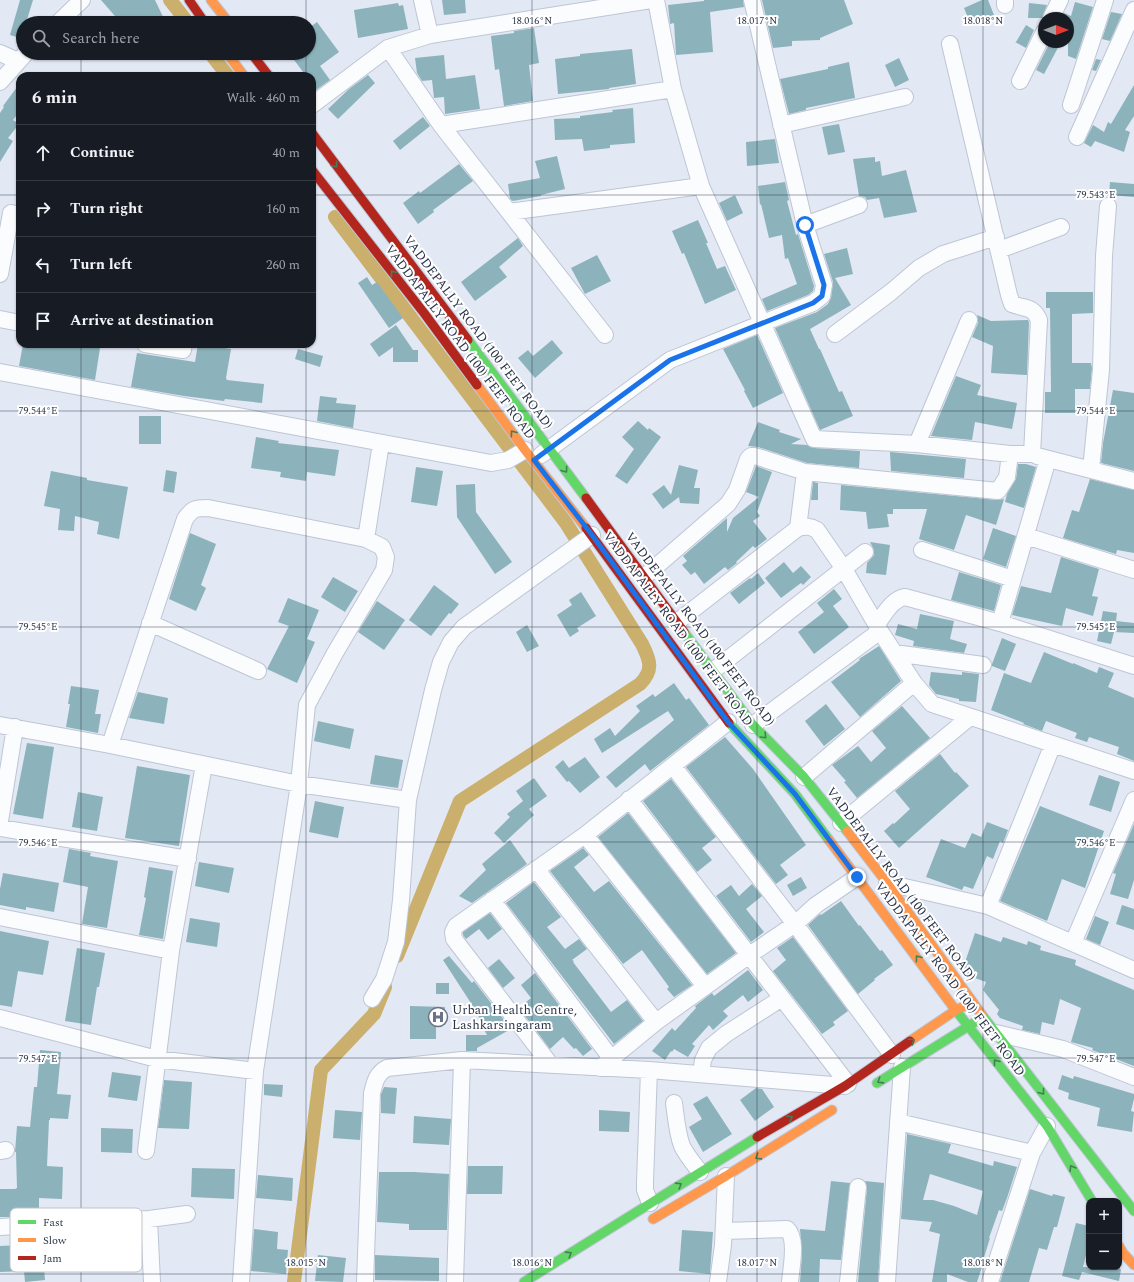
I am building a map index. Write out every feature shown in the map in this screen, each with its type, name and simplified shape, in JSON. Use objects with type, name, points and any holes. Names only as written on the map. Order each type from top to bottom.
[{"type":"main road","points":[[189,0],[200,16]]},
{"type":"main road","points":[[211,0],[224,16]]},
{"type":"main road","points":[[232,60],[241,72]]},
{"type":"main road","points":[[256,60],[266,72]]},
{"type":"main road","name":"VADDEPALLY ROAD (100 FEET ROAD)","points":[[316,138],[550,449],[753,725],[804,777],[841,823],[887,883],[973,1003],[1134,1211]]},
{"type":"main road","name":"VADDAPALLY ROAD (100) FEET ROAD","points":[[317,188],[424,313],[522,456],[588,537],[728,722],[795,794],[968,1027],[1047,1126],[1090,1198]]},
{"type":"main road","points":[[868,1088],[956,1010],[973,1003]]},
{"type":"main road","points":[[524,1282],[744,1145],[846,1085],[968,1027],[984,1016]]},
{"type":"main road","points":[[647,1222],[726,1176],[841,1105]]},
{"type":"main road","points":[[1122,1251],[1134,1265]]},
{"type":"street","points":[[65,16],[82,0]]},
{"type":"street","points":[[422,0],[430,35]]},
{"type":"street","points":[[316,102],[388,48],[430,35],[651,0]]},
{"type":"street","points":[[656,0],[673,89],[701,186],[814,439],[917,444],[1010,454],[1032,454],[1134,481]]},
{"type":"street","points":[[0,372],[491,463],[550,449],[670,360],[762,322],[813,303],[822,296],[824,285],[805,225],[752,0]]},
{"type":"street","points":[[1054,12],[1060,0]]},
{"type":"street","points":[[1071,105],[1104,0]]},
{"type":"street","points":[[1077,137],[1134,10]]},
{"type":"street","points":[[950,44],[1009,295],[1012,304],[1031,309],[1036,312],[1039,320],[1032,454]]},
{"type":"street","points":[[1020,81],[1038,44]]},
{"type":"street","points":[[388,48],[441,126],[605,335]]},
{"type":"street","points":[[0,53],[16,56]]},
{"type":"street","points":[[0,82],[19,60]]},
{"type":"street","points":[[441,126],[673,89]]},
{"type":"street","points":[[781,125],[905,97]]},
{"type":"street","points":[[509,212],[701,186]]},
{"type":"street","points":[[805,225],[859,205]]},
{"type":"street","points":[[1091,470],[1101,370],[1104,256],[1108,206]]},
{"type":"street","points":[[0,274],[11,213],[16,214]]},
{"type":"street","points":[[835,334],[891,292],[919,268],[943,254],[998,243],[1061,227]]},
{"type":"street","points":[[0,320],[16,322]]},
{"type":"street","points":[[917,444],[969,320]]},
{"type":"street","points":[[170,348],[183,350],[183,348]]},
{"type":"street","points":[[366,539],[381,443]]},
{"type":"street","points":[[644,577],[728,504],[737,490],[748,459],[751,456],[805,472],[998,491],[1008,477],[1010,454]]},
{"type":"street","points":[[1000,623],[1048,459]]},
{"type":"street","points":[[798,528],[805,472]]},
{"type":"street","points":[[110,745],[185,519],[191,511],[197,508],[208,508],[366,539],[382,546],[386,557],[384,570],[335,653],[307,705],[299,784],[255,1071],[241,1282]]},
{"type":"street","points":[[679,624],[798,528],[811,526],[817,530],[844,569],[894,652],[914,682],[932,704],[1134,771]]},
{"type":"street","points":[[1026,536],[1134,570]]},
{"type":"street","points":[[372,999],[384,979],[396,942],[401,900],[408,800],[433,690],[441,662],[451,642],[464,628],[588,537]]},
{"type":"street","points":[[922,550],[1013,579]]},
{"type":"street","points":[[710,665],[844,569],[865,552]]},
{"type":"street","points":[[753,725],[879,628],[893,604],[905,597],[1000,623],[1134,666]]},
{"type":"street","points":[[150,623],[258,671]]},
{"type":"street","points":[[894,652],[983,665]]},
{"type":"street","points":[[804,777],[914,682]]},
{"type":"street","points":[[841,823],[970,717]]},
{"type":"street","points":[[550,1064],[454,939],[456,926],[536,868],[585,835],[728,722]]},
{"type":"street","points":[[0,821],[8,726],[110,745],[299,784],[408,800]]},
{"type":"street","points":[[988,906],[1053,744]]},
{"type":"street","points":[[146,1151],[171,951],[204,765]]},
{"type":"street","points":[[673,766],[795,924],[897,1061],[898,1122],[887,1282]]},
{"type":"street","points":[[628,800],[782,998],[846,1085]]},
{"type":"street","points":[[1073,943],[1134,800]]},
{"type":"street","points":[[0,828],[188,859]]},
{"type":"street","points":[[585,835],[705,986]]},
{"type":"street","points":[[536,868],[656,1022]]},
{"type":"street","points":[[606,1063],[656,1022],[795,924],[816,905],[857,877]]},
{"type":"street","points":[[887,883],[988,906],[1134,970]]},
{"type":"street","points":[[492,900],[606,1063]]},
{"type":"street","points":[[0,917],[171,951]]},
{"type":"street","points":[[701,1074],[703,1060],[709,1048],[726,1034],[782,998]]},
{"type":"street","points":[[0,1018],[157,1059],[255,1071]]},
{"type":"street","points":[[996,1033],[1063,1048],[1134,1077]]},
{"type":"street","points":[[455,1282],[462,1060]]},
{"type":"street","points":[[365,1282],[372,1093],[379,1072],[387,1068],[462,1060],[550,1064],[606,1063],[650,1070],[846,1085]]},
{"type":"street","points":[[650,1070],[644,1182],[650,1204]]},
{"type":"street","points":[[674,1103],[682,1145],[686,1154],[700,1172]]},
{"type":"street","points":[[898,1122],[1032,1153]]},
{"type":"street","points":[[990,1282],[1032,1153],[1047,1126]]},
{"type":"street","points":[[718,1282],[724,1231],[726,1176]]},
{"type":"street","points":[[848,1282],[858,1187]]},
{"type":"street","points":[[142,1219],[187,1214]]},
{"type":"street","points":[[149,1219],[152,1282]]},
{"type":"street","points":[[0,1227],[10,1226]]},
{"type":"street","points":[[724,1231],[787,1229],[792,1235],[794,1243],[790,1282]]},
{"type":"building","points":[[20,0],[33,0],[28,16],[16,16],[16,37],[10,35]]},
{"type":"building","points":[[101,0],[155,0],[163,16],[115,16]]},
{"type":"building","points":[[442,0],[465,0],[466,13],[444,15]]},
{"type":"building","points":[[704,0],[743,0],[744,7],[710,12],[713,52],[676,55],[674,23],[670,24],[668,5]]},
{"type":"building","points":[[762,0],[844,0],[853,24],[820,38],[820,40],[792,41],[792,46],[773,48]]},
{"type":"building","points":[[982,0],[988,0],[994,15],[971,25],[964,8]]},
{"type":"building","points":[[1075,2],[1093,7],[1076,59],[1068,56],[1068,48],[1074,48],[1074,12],[1072,12]]},
{"type":"building","points":[[398,3],[399,6],[403,5],[408,29],[358,38],[354,10]]},
{"type":"building","points":[[1029,3],[1047,5],[1044,12],[1038,12],[1038,18],[1028,18]]},
{"type":"building","points":[[1111,12],[1122,14],[1110,41],[1102,39]]},
{"type":"building","points":[[317,22],[339,52],[320,66],[330,80],[316,90],[316,72],[303,72],[294,60],[316,60]]},
{"type":"building","points":[[1026,25],[1034,30],[1026,48],[1015,42]]},
{"type":"building","points":[[534,28],[539,63],[529,65],[533,101],[504,106],[499,69],[495,70],[491,36],[514,33],[514,31]]},
{"type":"building","points":[[1047,48],[1058,48],[1044,74],[1036,70]]},
{"type":"building","points":[[632,49],[636,84],[609,89],[558,94],[555,59],[580,56],[580,54]]},
{"type":"building","points":[[444,55],[446,79],[475,75],[480,109],[445,114],[444,97],[434,98],[432,80],[422,81],[417,73],[415,58]]},
{"type":"building","points":[[899,58],[909,80],[895,87],[885,65]]},
{"type":"building","points":[[1096,59],[1101,60],[1096,71],[1092,70]]},
{"type":"building","points":[[849,62],[855,98],[806,108],[806,110],[789,114],[780,79],[828,69],[828,67]]},
{"type":"building","points":[[368,75],[375,83],[338,119],[328,109],[349,89]]},
{"type":"building","points":[[1134,85],[1134,116],[1125,130],[1130,132],[1124,152],[1095,141],[1091,147],[1084,143],[1093,125],[1104,132],[1108,122],[1111,124]]},
{"type":"building","points":[[16,88],[16,116],[13,120],[16,122],[16,128],[8,138],[13,141],[0,162],[0,113],[4,107],[3,106]]},
{"type":"building","points":[[633,108],[635,143],[610,145],[610,148],[584,151],[582,139],[555,140],[554,119],[580,118],[580,116]]},
{"type":"building","points":[[423,117],[430,126],[400,150],[393,141]]},
{"type":"building","points":[[839,124],[845,152],[828,155],[822,127]]},
{"type":"building","points":[[775,139],[779,163],[747,166],[746,142]]},
{"type":"building","points":[[557,156],[565,189],[541,196],[513,201],[510,199],[508,184],[540,178],[535,161]]},
{"type":"building","points":[[875,157],[875,162],[880,161],[882,176],[906,170],[917,212],[884,218],[879,198],[867,200],[865,197],[859,196],[853,159]]},
{"type":"building","points":[[459,164],[473,181],[433,210],[434,212],[418,224],[403,203],[419,191],[420,193]]},
{"type":"building","points":[[785,182],[789,200],[787,201],[796,235],[798,234],[814,286],[813,291],[808,295],[767,311],[762,299],[797,284],[788,258],[785,259],[782,235],[769,238],[761,204],[760,205],[758,186]]},
{"type":"building","points":[[1110,182],[1134,184],[1134,197],[1109,195]]},
{"type":"building","points":[[735,195],[743,213],[727,221],[719,203]]},
{"type":"building","points":[[698,220],[717,269],[725,266],[736,290],[705,304],[684,253],[682,254],[672,231]]},
{"type":"building","points":[[518,238],[523,246],[499,267],[507,277],[475,301],[461,282]]},
{"type":"building","points":[[847,248],[853,274],[835,278],[851,305],[810,329],[839,392],[842,391],[853,416],[820,430],[775,328],[817,312],[828,304],[831,298],[833,282],[824,254]]},
{"type":"building","points":[[597,255],[611,281],[585,294],[571,268]]},
{"type":"building","points":[[367,277],[372,285],[377,282],[403,318],[389,328],[358,283]]},
{"type":"building","points":[[1046,292],[1093,292],[1093,313],[1072,314],[1072,363],[1091,363],[1092,368],[1090,389],[1075,389],[1075,413],[1045,413],[1045,392],[1051,392],[1050,308],[1046,308]]},
{"type":"building","points":[[977,315],[991,321],[1028,320],[1027,375],[991,373],[993,346],[972,337],[978,323]]},
{"type":"building","points":[[396,325],[413,350],[418,350],[418,362],[393,362],[393,347],[379,357],[370,344]]},
{"type":"building","points":[[757,335],[783,393],[753,408],[723,349]]},
{"type":"building","points":[[552,340],[563,353],[535,378],[518,358],[528,350],[533,356]]},
{"type":"building","points":[[22,348],[100,348],[95,380],[19,366]]},
{"type":"building","points":[[197,348],[231,349],[226,378],[227,380],[264,384],[262,403],[225,399],[224,401],[131,387],[137,353],[195,362]]},
{"type":"building","points":[[298,349],[323,356],[320,367],[295,359]]},
{"type":"building","points":[[956,376],[981,385],[977,395],[1017,403],[1012,429],[975,422],[972,440],[931,436]]},
{"type":"building","points":[[1113,390],[1134,393],[1134,471],[1101,463],[1103,443]]},
{"type":"building","points":[[320,396],[337,398],[336,403],[356,405],[353,428],[317,421]]},
{"type":"building","points":[[139,416],[161,416],[161,444],[139,444]]},
{"type":"building","points":[[638,421],[648,430],[649,428],[661,437],[627,484],[615,476],[634,449],[622,437]]},
{"type":"building","points":[[758,422],[780,430],[779,432],[801,439],[791,444],[807,445],[814,448],[860,451],[859,468],[807,463],[758,447],[748,446]]},
{"type":"building","points":[[256,437],[279,441],[278,443],[339,450],[335,476],[307,472],[306,481],[280,477],[281,472],[251,468]]},
{"type":"building","points":[[890,452],[966,459],[964,478],[891,471]]},
{"type":"building","points":[[1018,464],[1026,464],[1036,467],[1024,508],[1005,502],[1007,494],[1016,479]]},
{"type":"building","points":[[679,465],[698,470],[694,488],[700,488],[699,504],[680,503],[679,497],[663,509],[652,494],[664,485],[671,495]]},
{"type":"building","points":[[756,466],[772,472],[757,512],[760,516],[753,521],[767,539],[755,548],[753,546],[728,570],[725,567],[704,584],[695,572],[691,575],[682,565],[687,561],[683,556],[727,518],[727,532],[733,518],[759,497],[746,492]]},
{"type":"building","points":[[416,467],[443,471],[437,506],[411,502]]},
{"type":"building","points":[[166,470],[177,472],[174,493],[163,491]]},
{"type":"building","points":[[51,471],[87,478],[87,480],[128,487],[119,539],[97,534],[99,522],[75,516],[74,531],[58,530],[60,509],[44,506]]},
{"type":"building","points":[[1090,479],[1134,490],[1134,553],[1117,550],[1116,554],[1063,538],[1072,510],[1079,512]]},
{"type":"building","points":[[813,482],[818,483],[818,500],[811,500]]},
{"type":"building","points":[[475,484],[476,512],[512,562],[495,574],[457,517],[456,485]]},
{"type":"building","points":[[841,485],[997,500],[1004,499],[996,525],[966,515],[954,550],[919,539],[927,509],[893,509],[893,514],[887,514],[889,527],[868,529],[866,512],[840,510]]},
{"type":"building","points":[[993,528],[1016,536],[1006,567],[983,559]]},
{"type":"building","points":[[190,533],[216,544],[201,585],[206,588],[196,611],[169,599]]},
{"type":"building","points":[[870,542],[890,545],[886,575],[866,573],[867,563],[874,555],[874,550]]},
{"type":"building","points":[[1061,557],[1099,569],[1092,596],[1098,597],[1093,616],[1066,608],[1062,626],[1012,615],[1021,586],[1051,593]]},
{"type":"building","points":[[784,562],[793,573],[801,566],[811,577],[803,585],[801,583],[781,598],[765,578]]},
{"type":"building","points":[[959,572],[1001,585],[994,611],[951,600]]},
{"type":"building","points":[[758,573],[765,583],[739,604],[730,593]]},
{"type":"building","points":[[333,577],[358,591],[345,612],[321,597]]},
{"type":"building","points":[[434,585],[459,604],[451,614],[449,613],[431,636],[409,620]]},
{"type":"building","points":[[834,589],[842,599],[833,606],[849,627],[814,654],[798,632],[824,612],[817,603]]},
{"type":"building","points":[[581,592],[596,616],[577,628],[579,631],[570,637],[557,615],[572,605],[569,600]]},
{"type":"building","points":[[288,598],[319,610],[307,639],[315,642],[297,683],[267,669],[289,626],[278,622]]},
{"type":"building","points":[[377,601],[405,620],[384,650],[358,632]]},
{"type":"building","points":[[1103,611],[1117,613],[1116,621],[1134,623],[1134,633],[1114,632],[1111,644],[1097,641]]},
{"type":"building","points":[[920,614],[954,621],[950,639],[967,644],[964,653],[913,646],[914,641],[895,635],[898,624],[917,629]]},
{"type":"building","points":[[527,625],[539,646],[527,652],[516,632]]},
{"type":"building","points":[[1002,638],[1016,644],[1005,671],[992,666]]},
{"type":"building","points":[[879,646],[901,681],[860,717],[831,682],[860,660],[859,659]]},
{"type":"building","points":[[1044,652],[1097,673],[1099,667],[1114,673],[1108,687],[1134,698],[1134,761],[1117,754],[1119,747],[1089,737],[1087,742],[1075,738],[1077,733],[1046,721],[1042,731],[991,710],[1004,673],[1031,683]]},
{"type":"building","points":[[931,672],[962,675],[962,672],[979,674],[976,702],[959,701],[959,699],[936,694],[929,685]]},
{"type":"building","points":[[674,683],[686,700],[689,698],[709,725],[650,771],[645,764],[616,788],[606,777],[674,720],[668,711],[602,753],[594,739],[610,728],[615,736],[640,711],[636,706],[653,694],[655,697]]},
{"type":"building","points":[[71,686],[99,690],[95,714],[101,714],[98,733],[66,727]]},
{"type":"building","points":[[138,692],[168,698],[164,724],[129,718]]},
{"type":"building","points":[[826,704],[845,729],[824,746],[805,721]]},
{"type":"building","points":[[902,706],[930,738],[857,798],[844,782],[846,781],[832,765],[858,746],[871,762],[886,748],[872,731]]},
{"type":"building","points":[[318,721],[354,729],[350,749],[314,741]]},
{"type":"building","points":[[725,737],[753,769],[806,845],[780,865],[788,875],[776,884],[686,767]]},
{"type":"building","points":[[27,743],[54,747],[43,819],[13,814]]},
{"type":"building","points":[[940,754],[955,773],[956,772],[969,786],[899,848],[884,831],[910,809],[895,791]]},
{"type":"building","points":[[375,755],[403,760],[398,788],[370,784]]},
{"type":"building","points":[[585,757],[600,777],[580,793],[569,781],[567,782],[555,767],[563,760],[569,768]]},
{"type":"building","points":[[137,766],[190,775],[179,846],[125,838]]},
{"type":"building","points":[[1099,775],[1120,782],[1111,812],[1089,805]]},
{"type":"building","points":[[534,778],[547,796],[529,809],[534,815],[504,843],[494,833],[510,817],[507,814],[523,801],[516,791]]},
{"type":"building","points":[[671,779],[716,837],[702,848],[712,860],[697,872],[643,801]]},
{"type":"building","points":[[78,792],[103,797],[97,831],[72,827]]},
{"type":"building","points":[[315,801],[344,807],[338,838],[309,832]]},
{"type":"building","points":[[1040,806],[1104,831],[1085,888],[1062,879],[1047,921],[1000,901]]},
{"type":"building","points":[[628,813],[736,953],[707,974],[598,837]]},
{"type":"building","points":[[987,822],[1008,830],[1003,843],[1000,841],[993,859],[987,856],[973,889],[964,886],[962,890],[926,877],[941,839],[965,848],[972,833],[981,837]]},
{"type":"building","points":[[1134,824],[1134,880],[1128,899],[1110,894],[1116,874],[1113,873]]},
{"type":"building","points":[[510,840],[527,864],[472,903],[459,896],[486,870],[482,864]]},
{"type":"building","points":[[583,848],[589,855],[574,867],[594,892],[609,881],[692,985],[674,997],[667,989],[669,987],[642,950],[623,964],[550,871]]},
{"type":"building","points":[[69,849],[91,853],[90,856],[118,861],[107,928],[82,924],[88,887],[63,882]]},
{"type":"building","points":[[199,862],[234,868],[229,893],[195,886]]},
{"type":"building","points":[[149,867],[173,871],[163,939],[139,935],[146,898],[144,897]]},
{"type":"building","points":[[3,873],[59,883],[54,912],[26,907],[26,910],[0,905],[0,889]]},
{"type":"building","points":[[801,877],[807,888],[793,896],[787,885]]},
{"type":"building","points":[[534,882],[561,917],[547,927],[565,949],[579,939],[587,949],[572,960],[611,1012],[627,1000],[643,1021],[614,1044],[506,903]]},
{"type":"building","points":[[752,884],[762,896],[746,909],[764,932],[751,942],[716,896],[731,885],[739,896]]},
{"type":"building","points":[[841,901],[859,926],[860,925],[880,951],[882,950],[893,965],[874,979],[875,980],[858,994],[808,925],[820,914],[821,915]]},
{"type":"building","points":[[1122,905],[1134,909],[1134,930],[1116,924]]},
{"type":"building","points":[[490,913],[502,929],[488,940],[479,929],[466,939],[463,932]]},
{"type":"building","points":[[1095,916],[1109,922],[1100,945],[1086,939]]},
{"type":"building","points":[[190,918],[220,923],[217,947],[186,942]]},
{"type":"building","points":[[0,931],[49,941],[43,975],[18,971],[12,1007],[0,1005]]},
{"type":"building","points":[[975,933],[1001,942],[1003,937],[1027,945],[1028,941],[1041,946],[1040,950],[1076,960],[1075,965],[1134,990],[1134,1066],[1092,1050],[1093,1048],[1071,1042],[1081,1008],[1060,999],[1054,1025],[1042,1022],[1040,1034],[1022,1030],[1023,1026],[1000,1018],[997,1014],[999,1010],[983,990],[986,982],[969,976],[963,968]]},
{"type":"building","points":[[793,937],[848,1011],[833,1022],[835,1025],[822,1034],[773,971],[786,960],[777,948]]},
{"type":"building","points":[[77,948],[105,953],[99,987],[97,987],[91,1025],[65,1021]]},
{"type":"building","points":[[449,956],[472,983],[474,981],[511,1029],[477,1048],[477,1051],[466,1051],[466,1035],[487,1035],[478,1014],[443,960]]},
{"type":"building","points":[[499,959],[515,978],[503,988],[488,968]]},
{"type":"building","points":[[748,970],[763,990],[748,1002],[743,995],[723,1011],[728,1016],[713,1030],[709,1025],[692,1044],[695,1046],[688,1057],[674,1049],[665,1060],[652,1051],[672,1028],[675,1031],[696,1008],[695,1006],[712,993],[714,996]]},
{"type":"building","points":[[535,973],[592,1049],[583,1056],[563,1037],[550,1049],[519,1008],[531,998],[521,985]]},
{"type":"building","points":[[436,983],[449,983],[449,994],[436,994]]},
{"type":"building","points":[[410,1006],[445,1007],[445,1025],[436,1025],[436,1039],[410,1039]]},
{"type":"building","points":[[40,1050],[61,1052],[57,1094],[71,1095],[68,1119],[50,1118],[49,1120],[47,1166],[63,1167],[62,1199],[39,1198],[39,1208],[10,1208],[10,1217],[0,1217],[0,1189],[17,1188],[15,1152],[17,1126],[30,1127],[34,1087],[37,1087]]},
{"type":"building","points":[[112,1072],[141,1076],[137,1101],[108,1097]]},
{"type":"building","points":[[1062,1075],[1073,1079],[1074,1076],[1134,1094],[1131,1111],[1134,1112],[1132,1132],[1097,1126],[1100,1108],[1068,1099],[1069,1093],[1058,1089]]},
{"type":"building","points":[[164,1080],[192,1082],[189,1129],[158,1128]]},
{"type":"building","points":[[264,1084],[283,1085],[282,1097],[264,1095]]},
{"type":"building","points":[[384,1087],[397,1088],[395,1114],[381,1113],[381,1094]]},
{"type":"building","points":[[756,1088],[762,1089],[774,1107],[755,1121],[740,1100]]},
{"type":"building","points":[[707,1096],[732,1134],[703,1152],[689,1127],[702,1119],[693,1104]]},
{"type":"building","points":[[335,1110],[362,1112],[360,1140],[333,1138]]},
{"type":"building","points":[[599,1110],[630,1112],[629,1132],[599,1131]]},
{"type":"building","points":[[414,1116],[451,1119],[449,1145],[413,1143]]},
{"type":"building","points":[[101,1128],[133,1129],[132,1153],[101,1152]]},
{"type":"building","points":[[907,1134],[951,1144],[948,1153],[993,1166],[994,1161],[1017,1167],[1002,1211],[999,1210],[989,1238],[977,1282],[968,1282],[947,1274],[947,1282],[932,1282],[940,1234],[929,1231],[932,1222],[901,1219]],"holes":[[[930,1174],[983,1191],[977,1215],[933,1200],[923,1200]]]},
{"type":"building","points":[[468,1166],[503,1166],[502,1194],[467,1194]]},
{"type":"building","points":[[192,1168],[235,1169],[234,1199],[191,1197]]},
{"type":"building","points":[[379,1172],[449,1174],[447,1230],[409,1230],[409,1224],[377,1222]]},
{"type":"building","points":[[258,1175],[293,1178],[292,1201],[256,1198]]},
{"type":"building","points":[[831,1181],[850,1183],[841,1260],[820,1259],[819,1282],[800,1282],[802,1254],[800,1229],[825,1231]]},
{"type":"building","points":[[865,1181],[884,1183],[878,1282],[858,1282],[867,1188]]},
{"type":"building","points":[[1030,1189],[1052,1196],[1053,1194],[1065,1197],[1057,1227],[1054,1227],[1047,1250],[1039,1248],[1029,1282],[1000,1282]]},
{"type":"building","points":[[1076,1223],[1086,1225],[1086,1255],[1083,1267],[1086,1267],[1086,1270],[1121,1270],[1119,1281],[1082,1272],[1079,1280],[1062,1276]]},
{"type":"building","points":[[254,1229],[278,1232],[277,1249],[288,1250],[286,1274],[251,1271]]},
{"type":"building","points":[[682,1230],[713,1232],[710,1274],[679,1271]]},
{"type":"building","points":[[0,1246],[10,1246],[10,1272],[0,1272]]},
{"type":"building","points":[[318,1255],[346,1258],[343,1282],[315,1281]]},
{"type":"building","points":[[375,1255],[439,1258],[439,1281],[375,1280]]},
{"type":"building","points":[[24,1272],[44,1272],[45,1280],[25,1282]]},
{"type":"waterway","points":[[170,0],[183,16]]},
{"type":"waterway","points":[[215,60],[225,72]]},
{"type":"waterway","points":[[335,217],[566,523],[642,644],[649,660],[649,669],[640,684],[460,801],[397,956]]},
{"type":"waterway","points":[[294,1282],[321,1070],[374,1014],[385,987]]},
{"type":"traffic: fast","points":[[468,340],[586,498]]},
{"type":"traffic: fast","points":[[684,632],[753,725],[804,777],[847,831]]},
{"type":"traffic: fast","points":[[729,723],[795,794],[829,840]]},
{"type":"traffic: fast","points":[[954,1008],[1047,1126],[1090,1198]]},
{"type":"traffic: fast","points":[[982,1015],[1134,1211]]},
{"type":"traffic: fast","points":[[877,1083],[980,1019]]},
{"type":"traffic: fast","points":[[524,1282],[757,1137]]},
{"type":"traffic: slow","points":[[211,0],[224,16]]},
{"type":"traffic: slow","points":[[232,60],[241,72]]},
{"type":"traffic: slow","points":[[477,385],[525,450],[586,528]]},
{"type":"traffic: slow","points":[[847,831],[887,883],[982,1015]]},
{"type":"traffic: slow","points":[[829,840],[954,1008]]},
{"type":"traffic: slow","points":[[910,1041],[956,1010],[969,1004]]},
{"type":"traffic: slow","points":[[653,1219],[726,1176],[832,1110]]},
{"type":"traffic: slow","points":[[1122,1251],[1134,1265]]},
{"type":"traffic: jam","points":[[189,0],[200,16]]},
{"type":"traffic: jam","points":[[256,60],[266,72]]},
{"type":"traffic: jam","points":[[316,138],[468,340]]},
{"type":"traffic: jam","points":[[316,175],[424,313],[477,385]]},
{"type":"traffic: jam","points":[[586,498],[684,632]]},
{"type":"traffic: jam","points":[[586,528],[729,723]]},
{"type":"traffic: jam","points":[[757,1137],[845,1086],[910,1041]]},
{"type":"place","name":"Urban Health Centre, Lashkarsingaram","points":[[438,1017]]},
{"type":"route","points":[[805,225],[824,285],[822,296],[813,303],[762,322],[670,360],[534,460],[592,535],[728,722],[795,794],[857,877]]}]
